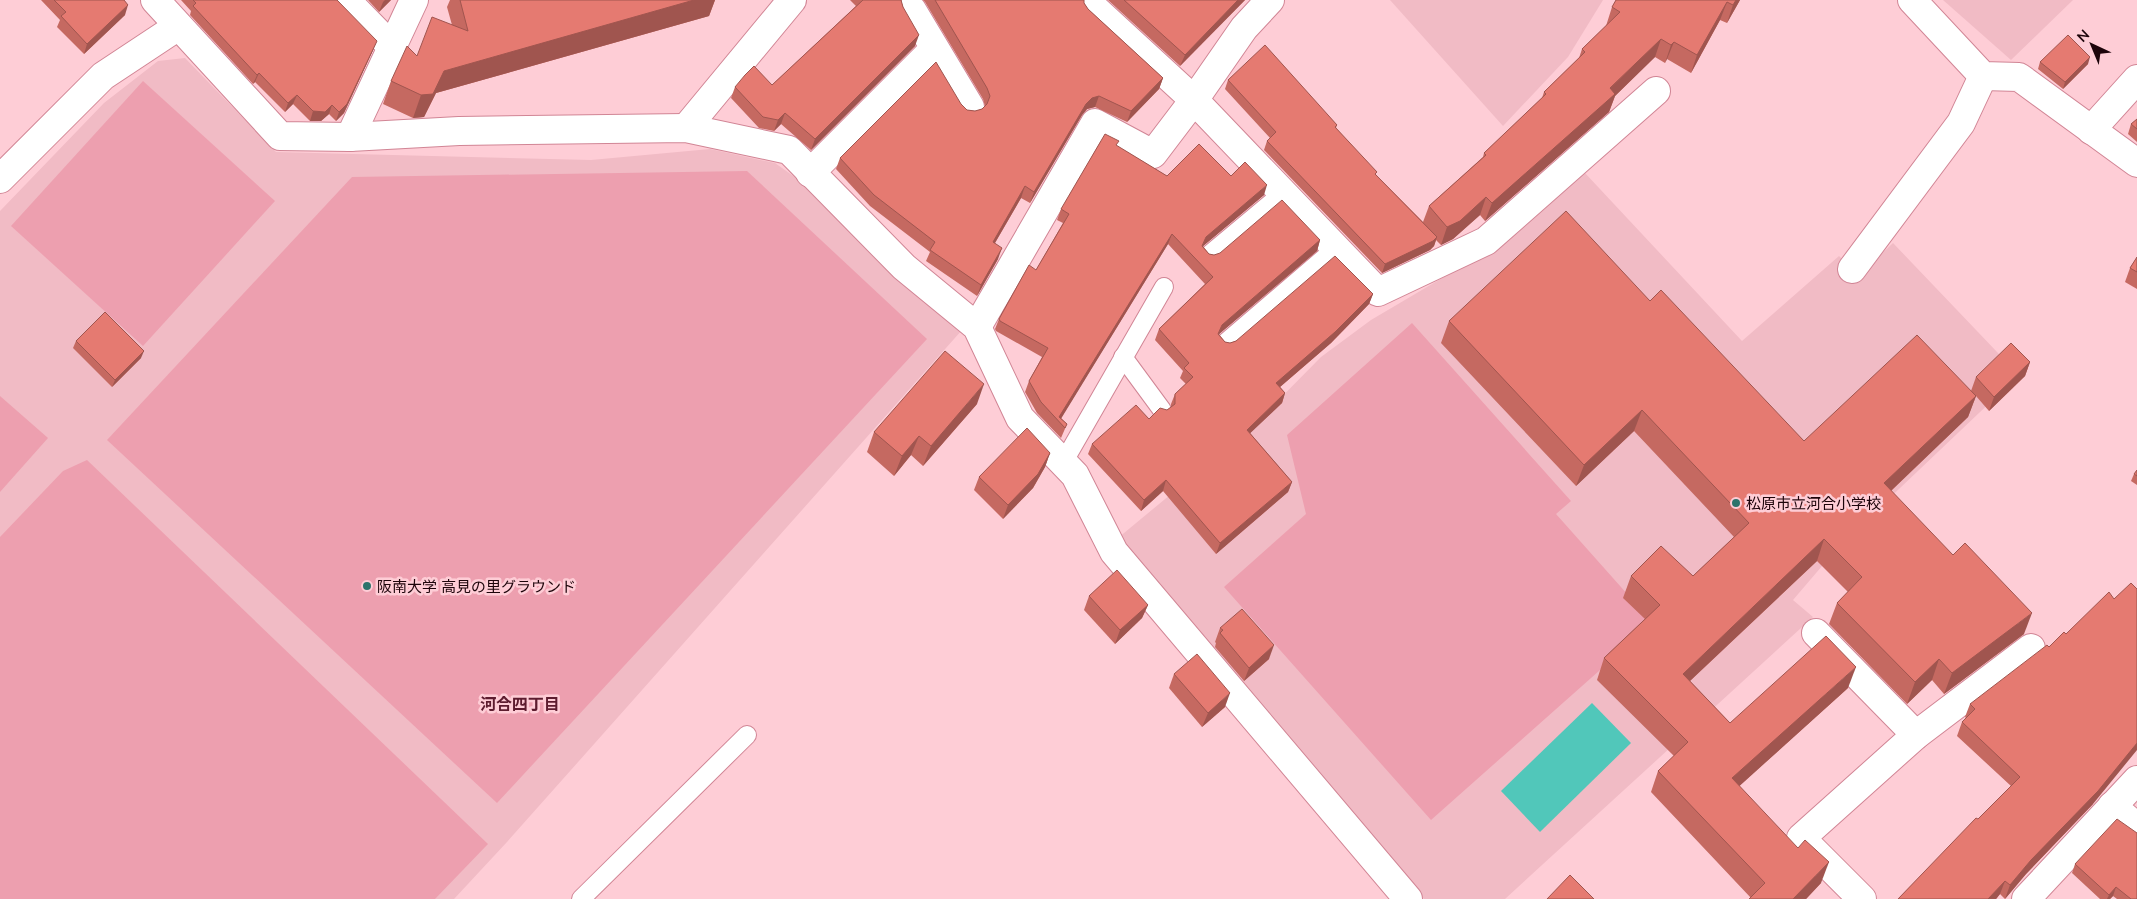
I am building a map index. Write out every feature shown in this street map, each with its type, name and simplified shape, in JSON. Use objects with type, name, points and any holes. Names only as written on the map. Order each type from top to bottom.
[{"type":"street","points":[[346,0],[391,46]]},
{"type":"street","points":[[350,137],[414,0]]},
{"type":"street","points":[[686,128],[792,0]]},
{"type":"street","points":[[977,327],[1095,123],[1153,154],[1194,100],[1244,28],[1270,0]]},
{"type":"street","points":[[1912,0],[1983,76],[2019,77],[2137,163]]},
{"type":"street","points":[[1094,9],[1194,100],[1378,292],[1486,241],[1656,91]]},
{"type":"street","points":[[0,179],[169,10],[280,136],[350,137],[459,131],[686,128],[789,150],[904,267],[977,327],[1020,418],[1075,476],[1114,552],[1408,899]]},
{"type":"street","points":[[912,10],[970,107]]},
{"type":"street","points":[[810,173],[934,49]]},
{"type":"street","points":[[1852,269],[1961,123],[1983,76]]},
{"type":"street","points":[[2091,130],[2137,79]]},
{"type":"street","points":[[1816,633],[1916,735]]},
{"type":"street","points":[[1862,899],[1802,838],[1916,735],[2031,648]]},
{"type":"street","points":[[2026,899],[2137,780]]},
{"type":"street","points":[[2112,806],[2137,827]]},
{"type":"lane","points":[[1209,256],[1283,193]]},
{"type":"lane","points":[[1225,343],[1336,248]]},
{"type":"lane","points":[[1063,463],[1164,287]]},
{"type":"lane","points":[[1123,357],[1162,410]]},
{"type":"lane","points":[[581,899],[748,735]]},
{"type":"shaded area","points":[[1390,0],[1603,0],[1568,57],[1503,126]]},
{"type":"shaded area","points":[[1943,0],[2073,0],[2011,60]]},
{"type":"shaded area","name":"阪南大学 高見の里グラウンド","points":[[185,58],[276,152],[591,160],[710,149],[775,163],[806,185],[962,330],[507,842],[454,899],[0,899],[0,211],[104,103],[158,61]]},
{"type":"shaded area","points":[[143,81],[275,201],[143,346],[11,226]]},
{"type":"shaded area","points":[[747,171],[927,339],[497,803],[107,440],[352,177]]},
{"type":"shaded area","points":[[1585,173],[1742,341],[1839,256],[1859,275],[1893,243],[2019,375],[1840,545],[1793,600],[1813,617],[1505,899],[1424,899],[1122,547],[1118,538],[1252,427],[1321,357],[1371,320],[1505,241]]},
{"type":"shaded area","points":[[1412,323],[1571,501],[1556,514],[1653,623],[1431,820],[1224,587],[1306,514],[1287,435]]},
{"type":"shaded area","points":[[0,396],[48,438],[0,492]]},
{"type":"shaded area","points":[[87,460],[488,844],[435,899],[0,899],[0,537],[63,471]]},
{"type":"water","points":[[1592,703],[1631,743],[1540,832],[1501,791]]},
{"type":"building","points":[[54,0],[124,0],[128,5],[87,44],[61,16],[66,12]]},
{"type":"building","points":[[193,0],[337,0],[377,41],[347,104],[339,112],[332,105],[325,112],[313,111],[297,95],[288,103],[259,73],[257,75],[193,6],[196,3]]},
{"type":"building","points":[[460,0],[694,0],[444,71],[433,94],[421,95],[391,81],[407,46],[417,56],[432,17],[468,31]]},
{"type":"building","points":[[863,0],[901,0],[919,35],[815,139],[785,113],[778,120],[763,117],[735,87],[754,66],[772,85]]},
{"type":"building","points":[[935,0],[1084,0],[1088,9],[1163,78],[1131,111],[1099,96],[1092,98],[1086,104],[1034,192],[1025,186],[993,242],[1002,248],[981,285],[930,250],[935,242],[874,195],[840,158],[936,62],[961,104],[967,110],[975,111],[982,109],[987,104],[990,96],[987,88]]},
{"type":"building","points":[[1124,0],[1238,0],[1185,55]]},
{"type":"building","points":[[1616,0],[1736,0],[1733,5],[1727,2],[1697,55],[1674,42],[1671,45],[1661,39],[1610,88],[1615,94],[1492,203],[1486,197],[1460,221],[1447,227],[1429,206],[1486,155],[1484,153],[1546,94],[1544,92],[1585,52],[1582,49],[1620,12],[1612,7]]},
{"type":"building","points":[[2068,35],[2090,57],[2065,82],[2040,62]]},
{"type":"building","points":[[1265,45],[1337,125],[1335,127],[1377,172],[1375,174],[1437,237],[1433,241],[1385,264],[1267,141],[1276,132],[1228,80]]},
{"type":"building","points":[[2137,119],[2137,129],[2131,124]]},
{"type":"building","points":[[1105,134],[1119,141],[1116,145],[1167,176],[1199,144],[1231,176],[1245,162],[1267,185],[1206,237],[1202,246],[1209,254],[1220,253],[1282,200],[1320,240],[1222,325],[1218,334],[1225,342],[1236,341],[1335,256],[1373,294],[1335,332],[1276,383],[1285,393],[1247,430],[1292,482],[1220,543],[1166,480],[1144,500],[1092,444],[1136,405],[1149,419],[1160,408],[1167,410],[1175,404],[1175,394],[1193,377],[1184,368],[1189,363],[1159,329],[1213,277],[1172,234],[1059,417],[1067,424],[1065,428],[1041,402],[1029,381],[1048,348],[999,319],[1029,265],[1036,270],[1069,214],[1061,209]]},
{"type":"building","points":[[1566,211],[1650,301],[1661,290],[1804,441],[1917,335],[1976,396],[1884,483],[1953,555],[1965,543],[2032,613],[1952,673],[1939,659],[1915,682],[1837,603],[1862,577],[1824,539],[1683,674],[1730,723],[1826,636],[1856,667],[1732,778],[1798,848],[1805,840],[1829,862],[1793,899],[1749,899],[1765,883],[1658,771],[1688,742],[1604,658],[1660,605],[1631,576],[1661,546],[1693,576],[1749,523],[1642,410],[1584,465],[1449,321]]},
{"type":"building","points":[[2137,257],[2137,272],[2130,268]]},
{"type":"building","points":[[105,312],[144,351],[115,380],[76,341]]},
{"type":"building","points":[[2011,343],[2030,362],[1994,397],[1976,377]]},
{"type":"building","points":[[945,351],[984,384],[931,446],[919,436],[902,456],[874,432]]},
{"type":"building","points":[[1027,428],[1050,453],[1038,474],[1008,505],[979,477]]},
{"type":"building","points":[[1117,570],[1148,605],[1120,630],[1089,596]]},
{"type":"building","points":[[2131,583],[2137,589],[2137,743],[2098,791],[2031,860],[2010,885],[2005,881],[1988,899],[1898,899],[1976,818],[1978,819],[2020,777],[1962,722],[1975,709],[1970,704],[2047,645],[2049,647],[2064,632],[2066,634],[2109,592],[2114,599]]},
{"type":"building","points":[[1242,609],[1274,645],[1249,668],[1220,633],[1223,630],[1220,628]]},
{"type":"building","points":[[1197,654],[1230,693],[1208,713],[1174,674]]},
{"type":"building","points":[[2117,819],[2137,833],[2137,899],[2131,899],[2116,887],[2109,895],[2075,864]]},
{"type":"building","points":[[1570,875],[1594,899],[1547,899]]},
{"type":"place","name":"松原市立河合小学校","points":[[1736,503]]},
{"type":"place","name":"阪南大学 高見の里グラウンド","points":[[367,586]]},
{"type":"district","name":"河合四丁目","points":[[520,704]]}]
